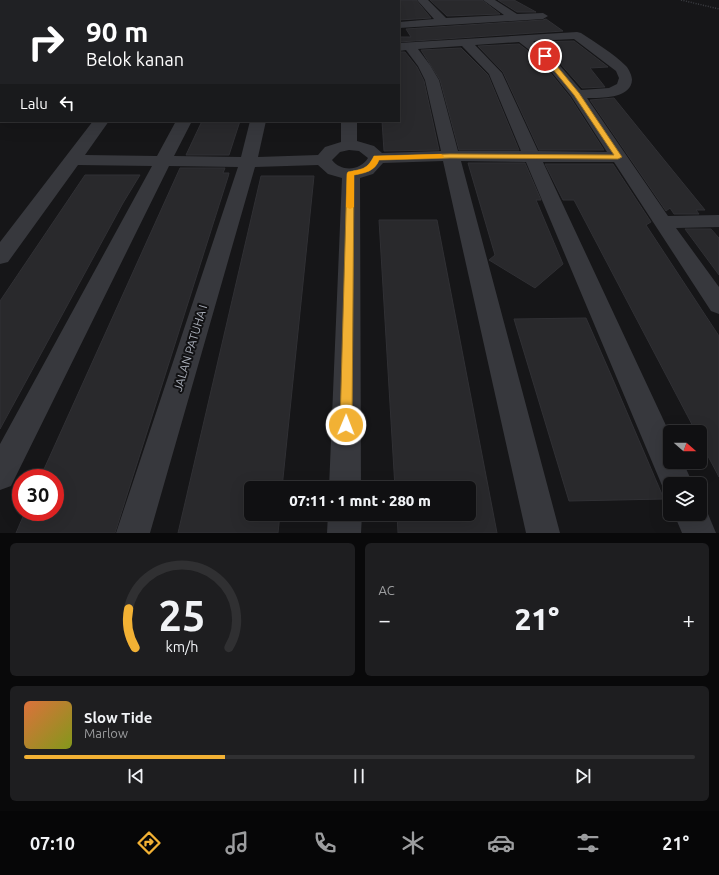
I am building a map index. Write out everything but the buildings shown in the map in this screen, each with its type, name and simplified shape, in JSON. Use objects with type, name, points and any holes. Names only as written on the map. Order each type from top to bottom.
[{"type":"street","points":[[422,0],[443,22]]},
{"type":"street","points":[[476,0],[495,18]]},
{"type":"street","points":[[488,0],[515,17]]},
{"type":"street","points":[[400,25],[543,16]]},
{"type":"street","points":[[404,47],[571,34],[580,36],[622,70],[626,76],[626,84],[621,90],[577,94]]},
{"type":"street","points":[[521,38],[545,56],[577,94],[719,305]]},
{"type":"street","points":[[465,42],[495,73],[674,477]]},
{"type":"street","points":[[404,47],[424,65],[432,80],[543,533]]},
{"type":"street","points":[[0,257],[100,122]]},
{"type":"street","points":[[0,475],[184,122]]},
{"type":"street","name":"JALAN PATUHA I","points":[[133,533],[248,162],[258,122]]},
{"type":"street","points":[[349,122],[349,145]]},
{"type":"street","points":[[349,145],[362,146],[372,151],[377,158],[374,165],[365,171],[351,174],[337,172],[326,167],[323,160],[327,152],[336,147],[349,145]]},
{"type":"street","points":[[377,158],[450,156],[618,157]]},
{"type":"street","points":[[73,160],[248,162],[323,160]]},
{"type":"street","points":[[345,481],[351,174]]},
{"type":"street","points":[[662,222],[719,221]]},
{"type":"street","points":[[344,533],[345,521]]},
{"type":"street","points":[[693,521],[699,533]]},
{"type":"path","points":[[680,0],[719,9]]},
{"type":"slow traffic","points":[[350,207],[351,174],[365,171],[374,165],[377,158],[441,156]]},
{"type":"route","points":[[346,425],[351,174],[365,171],[374,165],[377,158],[450,156],[618,157],[577,94],[545,56]]}]
